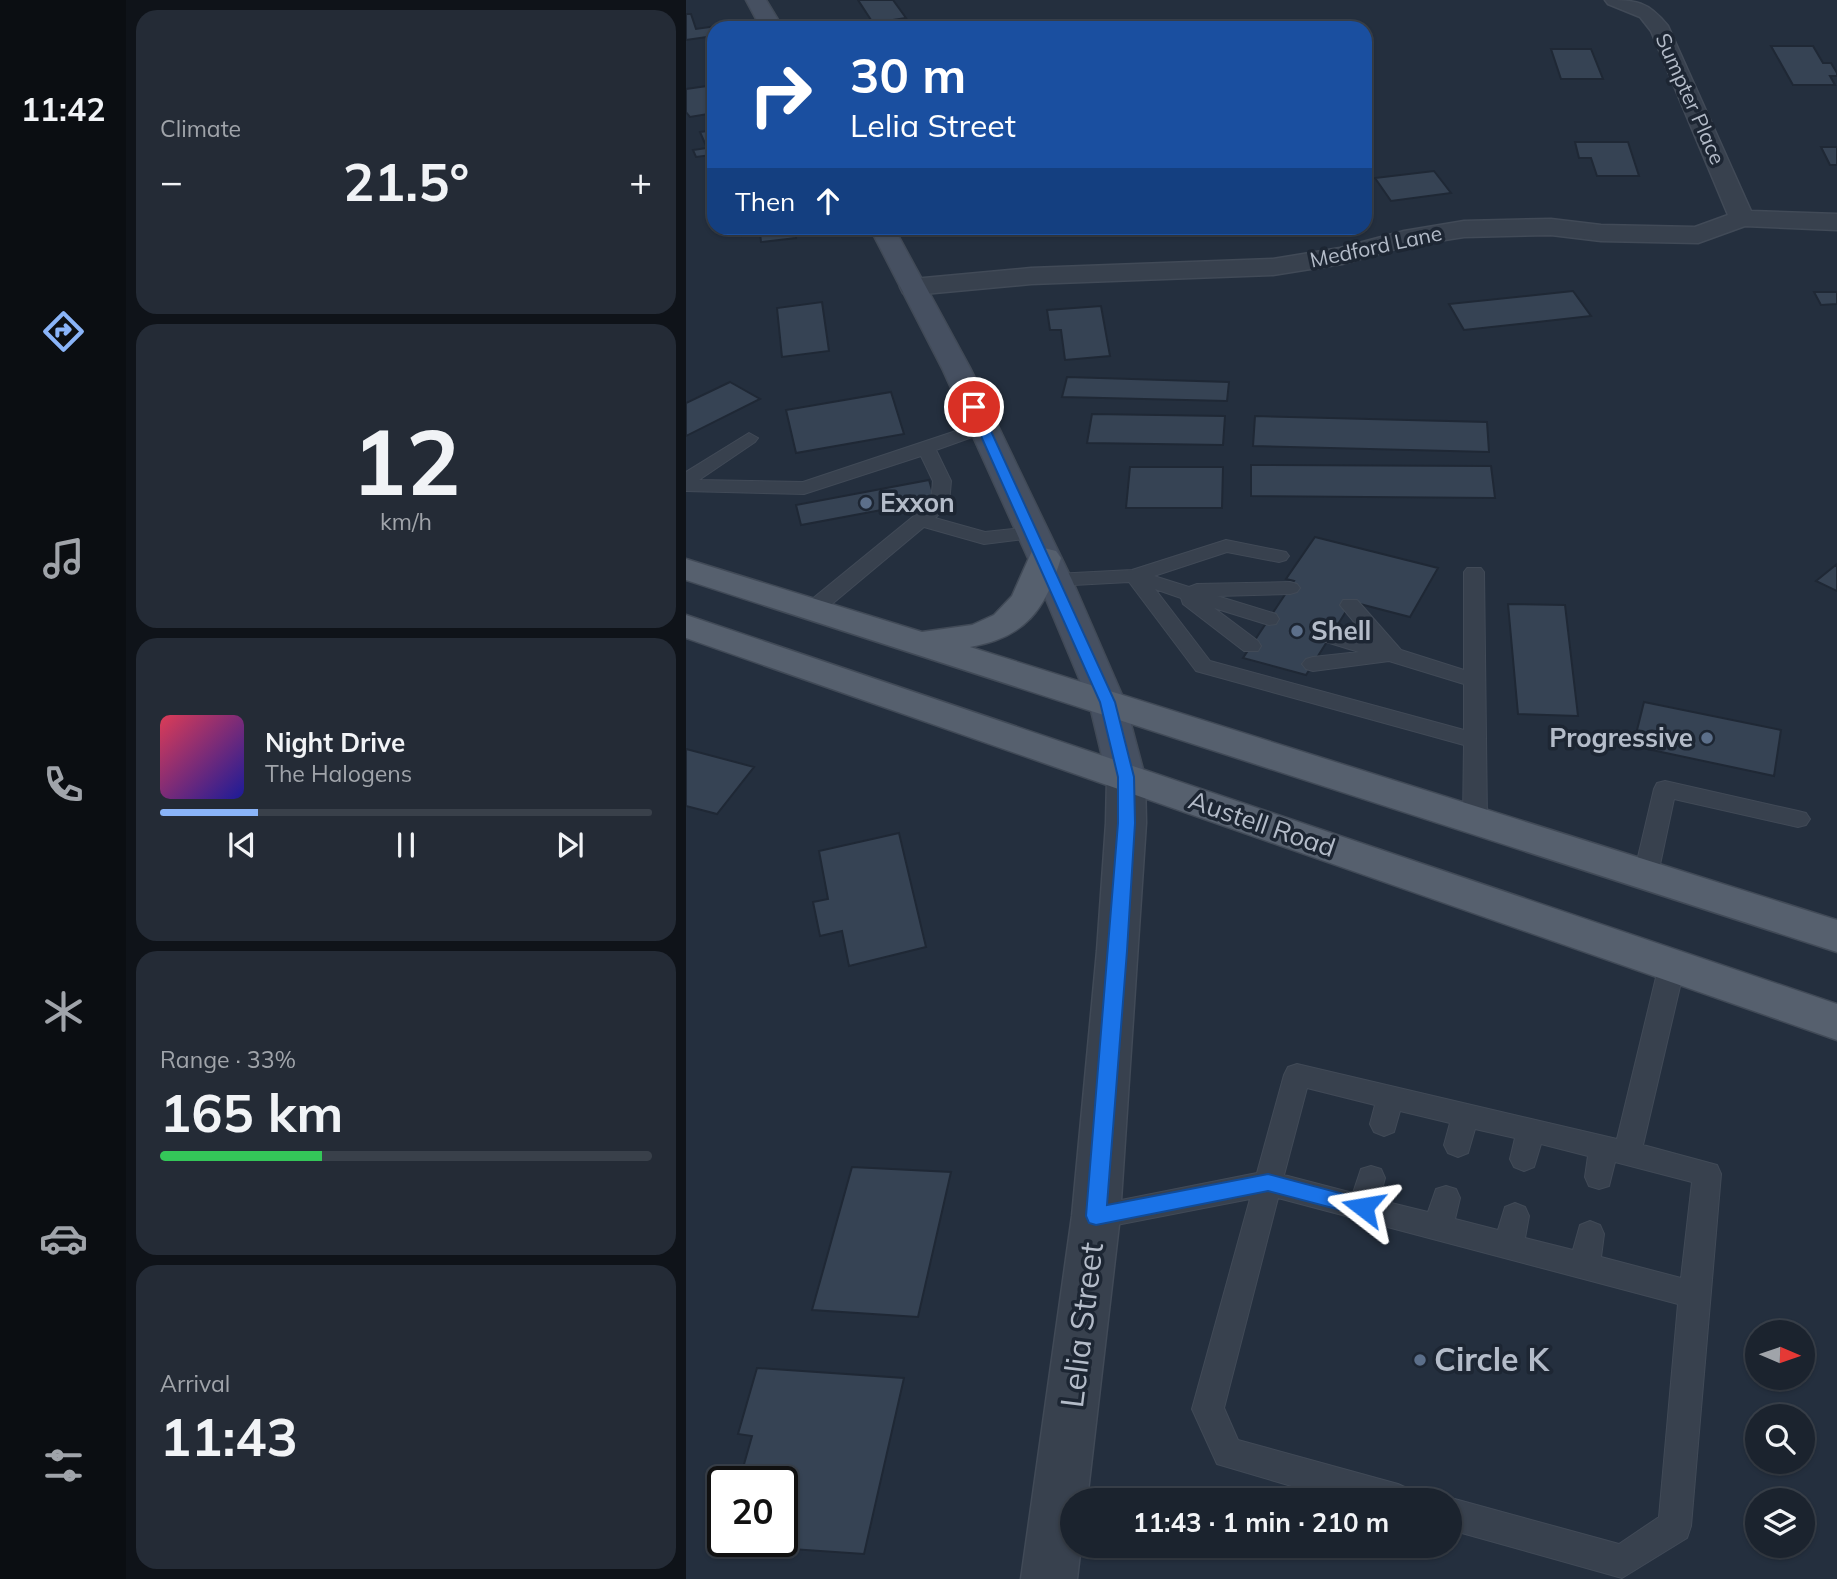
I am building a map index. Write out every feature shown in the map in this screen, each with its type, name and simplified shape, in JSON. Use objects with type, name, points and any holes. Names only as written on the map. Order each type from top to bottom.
[{"type":"main road","points":[[917,642],[980,635],[1000,628],[1019,615],[1030,599],[1044,557]]},
{"type":"main road","points":[[686,569],[1837,936]]},
{"type":"main road","name":"Austell Road","points":[[686,626],[1837,1022]]},
{"type":"street","points":[[756,0],[768,21]]},
{"type":"street","name":"Sumpter Place","points":[[1615,0],[1647,13],[1661,30],[1742,218]]},
{"type":"street","name":"Medford Lane","points":[[913,287],[1031,276],[1273,267],[1342,257],[1404,239],[1464,229],[1551,227],[1601,233],[1698,235],[1742,218],[1837,222]]},
{"type":"street","points":[[886,235],[983,426],[1044,557],[1107,702],[1126,777]]},
{"type":"street","name":"Lelia Street","points":[[1049,1579],[1096,1216],[1118,951],[1126,823],[1126,777]]},
{"type":"lane","points":[[686,485],[804,488],[926,448],[983,426]]},
{"type":"lane","points":[[686,480],[749,439]]},
{"type":"lane","points":[[813,609],[940,504],[942,481],[926,448]]},
{"type":"lane","points":[[920,520],[1044,557],[1134,576],[1269,619]]},
{"type":"lane","points":[[1134,576],[1226,546],[1279,556]]},
{"type":"lane","points":[[1474,572],[1475,821]]},
{"type":"lane","points":[[1134,576],[1203,666],[1475,741]]},
{"type":"lane","points":[[1176,590],[1290,587]]},
{"type":"lane","points":[[1176,590],[1251,646]]},
{"type":"lane","points":[[1350,605],[1393,655]]},
{"type":"lane","points":[[1331,636],[1474,680]]},
{"type":"lane","points":[[1313,664],[1393,655]]},
{"type":"lane","points":[[1646,874],[1665,789],[1798,819]]},
{"type":"lane","points":[[1599,1177],[1615,1150],[1672,965]]},
{"type":"lane","points":[[1355,1488],[1228,1453],[1209,1409],[1297,1075],[1707,1174],[1675,1526],[1622,1561],[1462,1517]]},
{"type":"lane","points":[[1384,1124],[1390,1097]]},
{"type":"lane","points":[[1458,1145],[1465,1115]]},
{"type":"lane","points":[[1524,1159],[1530,1130]]},
{"type":"lane","points":[[1363,1207],[1371,1178]]},
{"type":"lane","points":[[1096,1216],[1268,1183],[1694,1295]]},
{"type":"lane","points":[[1439,1228],[1446,1198]]},
{"type":"lane","points":[[1509,1246],[1515,1216]]},
{"type":"lane","points":[[1585,1266],[1590,1234]]},
{"type":"building","points":[[858,0],[893,0],[906,18],[886,21],[872,21]]},
{"type":"building","points":[[686,14],[691,14],[696,29],[707,27],[707,37],[686,40]]},
{"type":"building","points":[[1771,46],[1813,46],[1823,63],[1831,63],[1837,73],[1837,76],[1830,76],[1835,85],[1793,85]]},
{"type":"building","points":[[1551,49],[1591,49],[1603,79],[1561,79]]},
{"type":"building","points":[[707,86],[707,114],[690,117],[686,112],[686,89]]},
{"type":"building","points":[[707,131],[707,148],[700,132]]},
{"type":"building","points":[[1575,142],[1628,142],[1639,176],[1597,176],[1591,158],[1579,158]]},
{"type":"building","points":[[1821,147],[1837,147],[1837,165],[1830,165]]},
{"type":"building","points":[[707,148],[707,156],[696,157],[693,150]]},
{"type":"building","points":[[1434,171],[1451,193],[1391,201],[1375,178]]},
{"type":"building","points":[[760,235],[796,235],[796,238],[761,242]]},
{"type":"building","points":[[1573,291],[1591,316],[1464,330],[1449,304]]},
{"type":"building","points":[[1814,292],[1837,292],[1837,304],[1821,305]]},
{"type":"building","points":[[822,302],[829,351],[782,357],[777,308]]},
{"type":"building","points":[[1101,306],[1110,356],[1065,360],[1061,330],[1050,330],[1047,310]]},
{"type":"building","points":[[1067,377],[1229,382],[1227,401],[1062,397]]},
{"type":"building","points":[[730,382],[760,399],[686,436],[686,403]]},
{"type":"building","points":[[891,392],[904,434],[796,453],[786,410]]},
{"type":"building","points":[[1092,414],[1225,416],[1223,445],[1087,443]]},
{"type":"building","points":[[1255,416],[1487,422],[1489,452],[1253,446]]},
{"type":"building","points":[[1251,465],[1491,466],[1495,498],[1251,496]]},
{"type":"building","points":[[1130,467],[1223,467],[1222,508],[1126,508]]},
{"type":"building","name":"Exxon","points":[[929,480],[935,500],[801,525],[796,505]]},
{"type":"building","points":[[1315,537],[1438,568],[1410,617],[1352,602],[1306,675],[1243,658],[1294,581],[1286,579]]},
{"type":"building","points":[[1837,564],[1837,591],[1816,581]]},
{"type":"building","points":[[1508,604],[1565,605],[1578,716],[1518,714]]},
{"type":"building","name":"Progressive","points":[[1644,702],[1781,730],[1774,776],[1633,746]]},
{"type":"building","points":[[686,749],[754,767],[717,814],[686,806]]},
{"type":"building","points":[[899,833],[926,947],[849,966],[842,931],[820,936],[813,902],[828,899],[819,851]]},
{"type":"building","points":[[852,1167],[951,1172],[918,1317],[812,1310]]},
{"type":"building","points":[[757,1368],[904,1378],[864,1554],[798,1549],[798,1466],[744,1466],[752,1436],[738,1434]]},
{"type":"place","name":"Exxon","points":[[866,503]]},
{"type":"place","name":"Shell","points":[[1297,631]]},
{"type":"place","name":"Progressive","points":[[1707,738]]},
{"type":"place","name":"Circle K","points":[[1420,1360]]},
{"type":"route","points":[[974,407],[1055,580],[1107,702],[1126,777],[1126,823],[1118,951],[1096,1216],[1268,1183],[1363,1207]]}]
